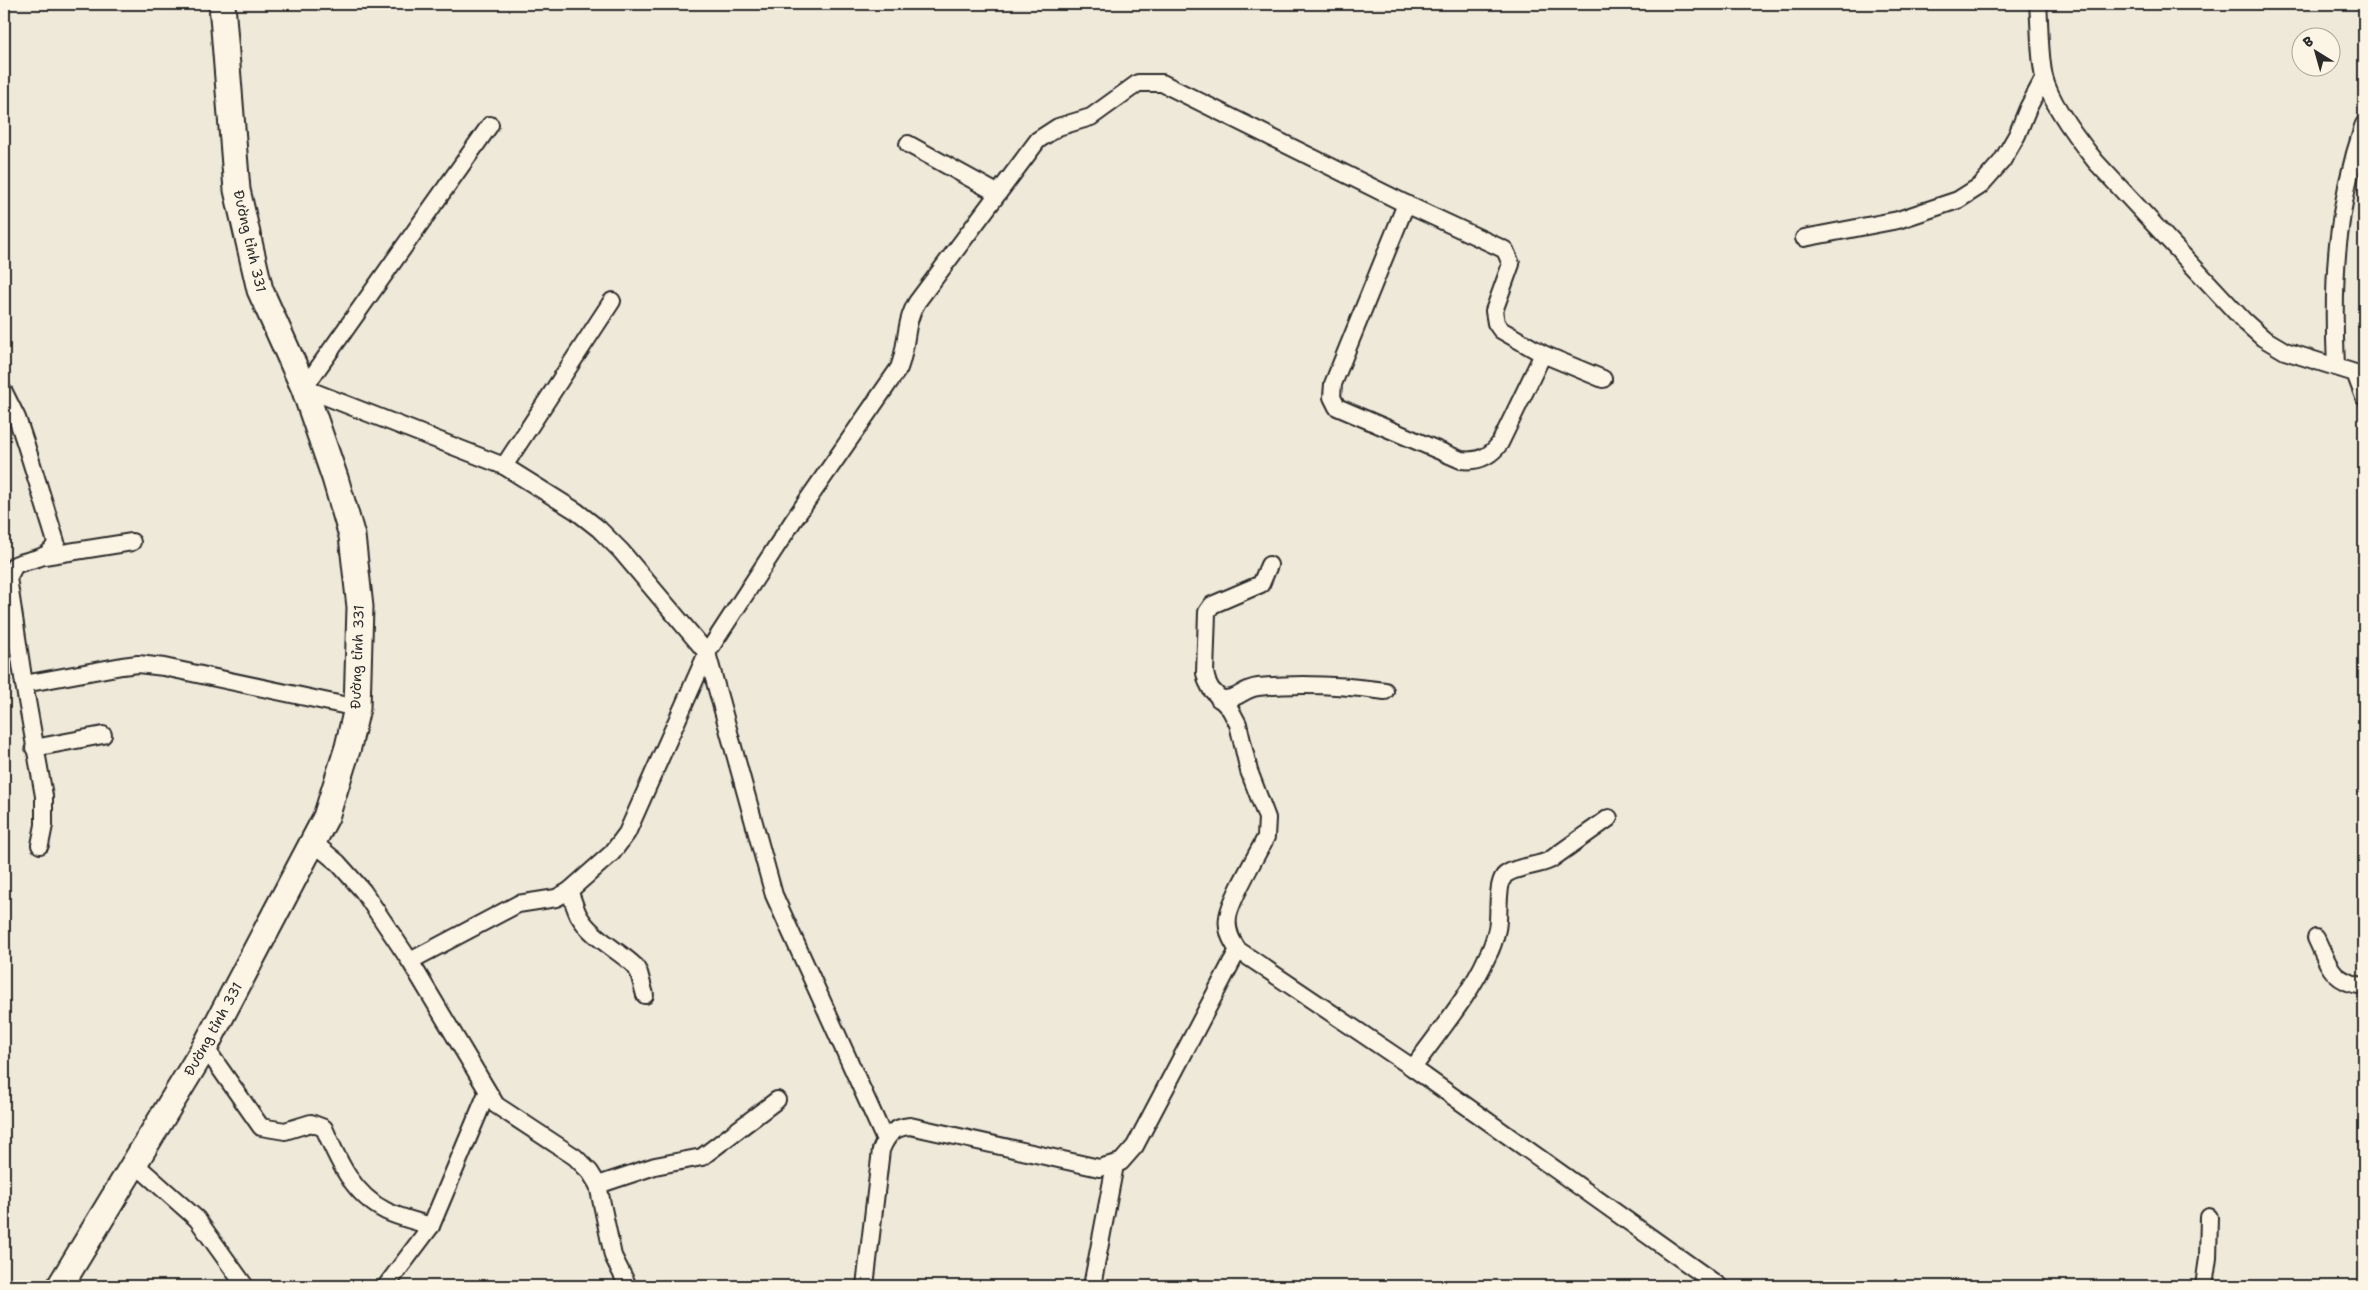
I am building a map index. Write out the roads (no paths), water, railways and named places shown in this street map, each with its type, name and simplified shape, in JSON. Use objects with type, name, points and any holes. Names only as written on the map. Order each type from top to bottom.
[{"type":"main road","name":"Đường tỉnh 331","points":[[60,1286],[133,1162],[205,1047],[326,817],[348,747],[357,708],[360,606],[352,536],[335,478],[304,388],[260,290],[237,190],[222,4]]},
{"type":"street","points":[[2038,4],[2044,78],[2073,132],[2096,162],[2244,321],[2263,338],[2285,351],[2359,373],[2364,397]]},
{"type":"street","points":[[1804,238],[1898,220],[1958,200],[1980,186],[2006,155],[2018,135],[2028,108],[2044,78]]},
{"type":"street","points":[[410,961],[518,904],[556,898],[569,891],[612,853],[627,833],[707,653],[793,521],[899,368],[904,353],[907,322],[911,311],[1038,140],[1058,126],[1090,116],[1138,83],[1162,83],[1406,204],[1505,250],[1511,264],[1496,302],[1494,311],[1496,324],[1508,335],[1543,354],[1603,379]]},
{"type":"street","points":[[2336,367],[2333,307],[2343,201],[2364,124]]},
{"type":"street","points":[[490,125],[304,388],[504,466],[576,511],[599,529],[621,551],[707,653],[774,895],[884,1140]]},
{"type":"street","points":[[908,144],[997,193]]},
{"type":"street","points":[[1406,204],[1333,384],[1332,397],[1337,407],[1461,460],[1478,460],[1495,451],[1500,443],[1543,354]]},
{"type":"street","points":[[504,466],[612,302]]},
{"type":"street","points":[[4,392],[17,418],[55,538],[54,547],[44,556]]},
{"type":"street","points":[[40,845],[45,808],[34,748],[8,573],[14,565],[44,556],[132,542]]},
{"type":"street","points":[[1270,565],[1265,578],[1257,587],[1212,604],[1207,612],[1205,673],[1211,689],[1230,709],[1238,724],[1249,771],[1269,825],[1266,837],[1229,910],[1228,930],[1231,941],[1238,950],[1413,1068],[1719,1286]]},
{"type":"street","points":[[24,684],[138,664],[164,667],[357,708]]},
{"type":"street","points":[[1219,699],[1235,698],[1258,687],[1328,685],[1385,692]]},
{"type":"street","points":[[34,748],[103,735]]},
{"type":"street","points":[[1413,1068],[1477,978],[1487,959],[1498,927],[1501,882],[1505,876],[1511,871],[1550,860],[1609,818]]},
{"type":"street","points":[[312,842],[338,863],[363,891],[410,961],[487,1093],[503,1111],[576,1157],[590,1172],[598,1185],[614,1256],[628,1286]]},
{"type":"street","points":[[569,891],[576,911],[586,925],[597,937],[635,966],[640,973],[645,995]]},
{"type":"street","points":[[2316,938],[2335,975],[2349,984],[2364,986]]},
{"type":"street","points":[[865,1286],[881,1150],[884,1140],[895,1129],[910,1126],[1099,1168],[1114,1165],[1127,1157],[1135,1146],[1238,950]]},
{"type":"street","points":[[205,1047],[261,1127],[286,1131],[311,1123],[324,1128],[338,1161],[355,1187],[385,1211],[431,1226]]},
{"type":"street","points":[[386,1286],[431,1226],[487,1093]]},
{"type":"street","points":[[598,1185],[655,1166],[702,1156],[777,1100]]},
{"type":"street","points":[[133,1162],[197,1219],[245,1286]]},
{"type":"street","points":[[1092,1286],[1114,1165]]},
{"type":"street","points":[[2204,1286],[2208,1258],[2209,1217]]}]
